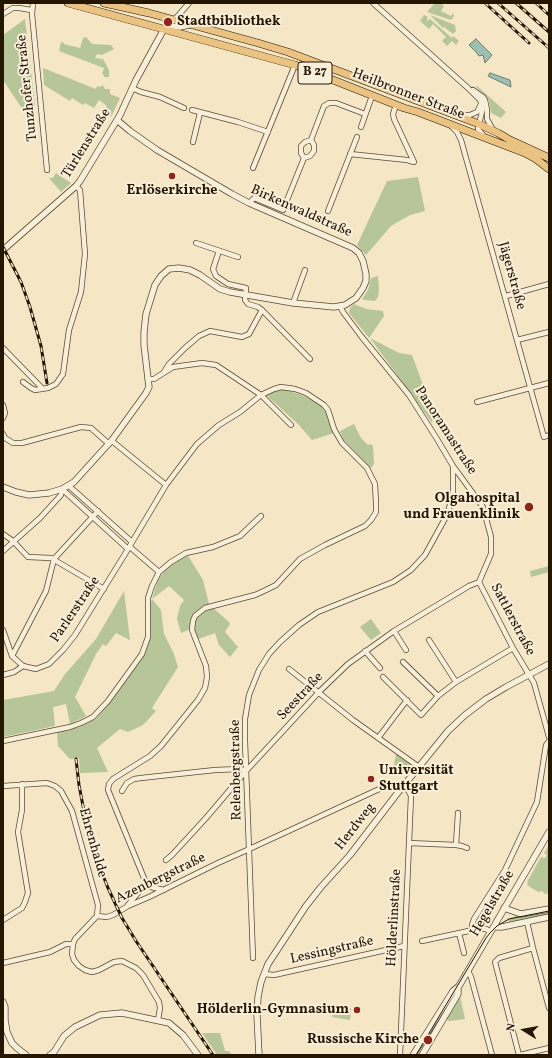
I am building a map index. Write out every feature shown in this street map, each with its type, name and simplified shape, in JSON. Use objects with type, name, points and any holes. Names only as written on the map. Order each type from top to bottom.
[{"type":"main road","name":"Heilbronner Straße","points":[[68,3],[295,65],[372,96],[533,156],[549,169]]},
{"type":"main road","name":"Heilbronner Straße","points":[[104,3],[177,19],[189,25],[288,52],[482,124],[510,140],[549,158]]},
{"type":"main road","points":[[138,22],[147,20],[149,13]]},
{"type":"street","name":"Tunzhofer Straße","points":[[33,3],[31,10],[48,170]]},
{"type":"street","points":[[177,19],[189,3]]},
{"type":"street","points":[[373,3],[468,88],[481,103],[483,108],[482,124],[486,138]]},
{"type":"street","points":[[3,14],[13,8],[31,10]]},
{"type":"street","points":[[159,16],[164,29],[170,26],[180,27],[189,25]]},
{"type":"street","name":"Türlenstraße","points":[[3,250],[76,186],[117,120],[132,88],[164,29]]},
{"type":"street","points":[[253,168],[295,65]]},
{"type":"street","points":[[132,88],[173,102],[184,108]]},
{"type":"street","points":[[468,88],[483,97],[487,105],[482,124],[469,132]]},
{"type":"street","points":[[361,127],[372,96]]},
{"type":"street","points":[[311,140],[324,106],[329,103],[365,114]]},
{"type":"street","points":[[456,115],[465,116],[477,112],[481,103]]},
{"type":"street","points":[[350,154],[414,162],[394,120],[393,114],[396,105]]},
{"type":"street","points":[[192,110],[238,122],[268,132]]},
{"type":"street","points":[[193,142],[200,113]]},
{"type":"street","name":"Birkenwaldstraße","points":[[117,120],[157,150],[250,203],[349,246],[358,253],[364,261],[366,268],[366,281],[356,298],[350,303],[340,306]]},
{"type":"street","name":"Jägerstraße","points":[[449,124],[457,132],[461,140],[506,296],[530,388],[547,436]]},
{"type":"street","points":[[328,211],[357,137]]},
{"type":"street","points":[[250,203],[254,198],[283,210],[304,158],[310,156],[314,151],[314,145],[311,140]]},
{"type":"street","points":[[304,158],[300,153],[301,146],[305,142],[311,140]]},
{"type":"street","points":[[23,382],[35,390],[56,384],[63,374],[69,330],[81,292],[85,254],[80,190],[76,186]]},
{"type":"street","points":[[196,243],[238,257]]},
{"type":"street","points":[[218,251],[213,269],[216,276],[228,284],[246,288],[245,300],[248,304],[262,310],[310,359]]},
{"type":"street","points":[[3,486],[16,492],[33,495],[49,493],[62,489],[74,482],[111,442],[149,387],[144,345],[144,322],[155,285],[161,276],[169,269],[179,268],[190,270],[225,291],[293,302],[340,306]]},
{"type":"street","points":[[293,302],[305,270]]},
{"type":"street","points":[[506,296],[549,284]]},
{"type":"street","name":"Panoramastraße","points":[[340,306],[361,336],[409,395],[453,466],[483,507],[491,537],[491,554],[479,582]]},
{"type":"street","points":[[164,372],[169,364],[185,348],[205,333],[210,331],[242,337],[249,334],[262,310]]},
{"type":"street","points":[[517,340],[549,332]]},
{"type":"street","points":[[3,348],[42,388]]},
{"type":"street","points":[[149,380],[173,368],[190,364],[209,363],[216,365],[261,395],[291,425]]},
{"type":"street","points":[[477,402],[549,382]]},
{"type":"street","name":"Parlerstraße","points":[[22,666],[36,669],[49,664],[63,650],[104,589],[166,485],[197,444],[219,425],[240,412],[261,395],[274,388],[290,388],[306,393],[324,405],[328,410],[334,429],[342,443],[368,468],[377,493],[376,512],[365,526],[300,559],[276,585],[255,595],[205,608],[195,616],[192,630],[206,666],[207,677],[205,688],[198,700],[161,746],[150,756],[109,784],[108,790],[146,883]]},
{"type":"street","points":[[3,405],[3,418]]},
{"type":"street","points":[[3,434],[13,444],[22,443],[81,427],[91,428],[166,485]]},
{"type":"street","name":"Relenbergstraße","points":[[254,958],[245,727],[249,695],[259,670],[269,654],[298,625],[318,612],[393,582],[411,570],[425,555],[447,515],[453,494],[453,466]]},
{"type":"street","points":[[69,486],[98,511],[130,546]]},
{"type":"street","points":[[62,489],[159,572]]},
{"type":"street","points":[[3,551],[40,518],[61,495],[62,489]]},
{"type":"street","points":[[12,656],[46,591],[54,559],[98,511]]},
{"type":"street","points":[[3,741],[70,727],[81,723],[98,713],[139,659],[144,650],[148,637],[148,598],[159,572],[171,562],[186,553],[213,547],[240,536],[262,516]]},
{"type":"street","points":[[3,534],[14,541],[28,557],[47,556],[104,589]]},
{"type":"street","name":"Seestraße","points":[[166,860],[172,856],[246,771],[319,692],[348,664],[394,631],[479,582]]},
{"type":"street","name":"Sattlerstraße","points":[[479,582],[513,648],[534,683],[549,737]]},
{"type":"street","points":[[3,630],[12,656],[22,666],[14,672],[3,675]]},
{"type":"street","points":[[394,631],[406,650]]},
{"type":"street","points":[[429,640],[456,682]]},
{"type":"street","points":[[383,677],[421,715],[438,696],[456,682],[513,648]]},
{"type":"street","points":[[365,651],[380,668]]},
{"type":"street","points":[[403,662],[438,696]]},
{"type":"street","name":"Herdweg","points":[[259,1055],[258,1007],[261,982],[274,955],[306,906],[350,855],[448,730],[465,715],[506,687],[549,664]]},
{"type":"street","points":[[289,669],[378,738],[419,767]]},
{"type":"street","points":[[378,738],[407,700]]},
{"type":"street","points":[[473,930],[472,925],[474,919],[504,871],[537,802],[546,745],[549,741]]},
{"type":"street","points":[[122,791],[127,783],[134,779],[215,770],[240,769],[246,771]]},
{"type":"street","name":"Ehrenhalde","points":[[3,786],[47,783],[55,786],[61,791],[72,811],[87,862],[98,905],[97,916]]},
{"type":"street","points":[[3,920],[22,908],[28,893],[18,832],[22,810],[22,784]]},
{"type":"street","name":"Azenbergstraße","points":[[97,916],[107,917],[113,915],[128,906],[218,863],[388,785],[392,784],[402,787]]},
{"type":"street","name":"Hölderlinstraße","points":[[400,1055],[411,796],[408,790],[402,787]]},
{"type":"street","points":[[456,845],[458,813]]},
{"type":"street","name":"Hegelstraße","points":[[414,1055],[453,991],[458,988],[549,832]]},
{"type":"street","points":[[409,843],[456,845],[467,848]]},
{"type":"street","points":[[128,906],[146,883],[151,887],[164,890]]},
{"type":"street","points":[[504,908],[521,914],[549,909]]},
{"type":"street","points":[[97,916],[75,940],[72,954],[74,960],[79,966],[92,972],[114,962],[122,961],[136,968],[143,975],[159,1002],[160,1008],[158,1020]]},
{"type":"street","points":[[422,941],[473,930],[492,930],[549,917]]},
{"type":"street","points":[[527,922],[549,1008]]},
{"type":"street","points":[[459,933],[464,953]]},
{"type":"street","points":[[3,963],[50,952],[66,944],[73,944]]},
{"type":"street","name":"Lessingstraße","points":[[264,974],[274,975],[404,946]]},
{"type":"street","points":[[533,948],[499,958],[495,962],[520,1055],[549,1048]]},
{"type":"street","points":[[468,971],[471,977],[492,1055]]},
{"type":"street","name":"Hegelstraße","points":[[422,1055],[458,994],[458,988]]},
{"type":"street","points":[[3,1002],[5,1007],[7,1032],[12,1043],[26,1055]]},
{"type":"street","points":[[50,1055],[69,1031],[100,1016],[122,1013],[169,1023],[179,1031],[198,1055]]},
{"type":"shaded area","points":[[435,3],[440,3],[444,6],[441,11],[451,16],[453,13],[454,16],[451,20],[427,12]]},
{"type":"shaded area","points":[[424,15],[428,17],[427,21],[430,19],[452,38],[453,36],[459,41],[456,45],[452,41],[447,46],[442,41],[446,37],[433,24],[429,29],[420,21]]},
{"type":"shaded area","points":[[430,15],[455,25],[456,31],[453,34],[444,27],[443,28]]},
{"type":"shaded area","points":[[25,19],[35,106],[23,110],[3,80],[3,35]]},
{"type":"shaded area","points":[[86,37],[92,44],[111,45],[114,49],[102,55],[97,54],[95,58],[103,59],[109,70],[109,77],[104,77],[102,74],[104,68],[59,51],[61,42],[80,48],[83,38]]},
{"type":"shaded area","points":[[476,39],[492,55],[485,63],[483,55],[479,56],[469,45]]},
{"type":"shaded area","points":[[43,68],[96,89],[97,86],[100,87],[103,85],[105,89],[110,89],[110,94],[120,98],[111,117],[104,112],[107,106],[99,100],[94,108],[85,103],[83,105],[72,98],[70,101],[44,85]]},
{"type":"shaded area","points":[[490,73],[510,80],[511,87],[488,76]]},
{"type":"shaded area","points":[[477,86],[506,112],[501,118],[491,113],[487,97],[476,87]]},
{"type":"shaded area","points":[[56,173],[71,183],[61,192],[49,178],[53,178]]},
{"type":"shaded area","points":[[418,177],[425,211],[410,215],[391,226],[366,255],[357,245],[387,181]]},
{"type":"shaded area","points":[[378,276],[378,297],[375,301],[362,299],[368,290],[371,278]]},
{"type":"shaded area","points":[[354,304],[366,309],[383,311],[384,316],[369,338],[349,313],[350,308]]},
{"type":"shaded area","points":[[370,338],[399,353],[412,355],[423,385],[435,409],[432,423]]},
{"type":"shaded area","points":[[281,388],[304,396],[322,406],[327,413],[334,433],[312,440],[299,425],[266,395]]},
{"type":"shaded area","points":[[354,424],[361,438],[368,445],[371,444],[373,446],[374,464],[371,468],[344,440],[340,431]]},
{"type":"shaded area","points":[[187,554],[203,580],[209,604],[229,622],[230,624],[225,632],[238,647],[230,657],[219,645],[215,633],[198,639],[193,628],[181,633],[177,619],[180,606],[184,600],[169,586],[152,599],[158,580],[165,570]]},
{"type":"shaded area","points":[[549,566],[549,572],[531,577],[530,571]]},
{"type":"shaded area","points":[[124,591],[130,640],[116,633],[106,646],[103,644],[96,654],[75,697],[86,716],[70,724],[66,704],[53,707],[55,726],[3,737],[3,700],[54,691],[65,674],[96,639]]},
{"type":"shaded area","points":[[152,599],[161,610],[164,634],[174,654],[178,667],[152,708],[156,711],[143,725],[128,732],[120,729],[97,748],[108,772],[80,773],[79,758],[70,759],[58,746],[57,732],[80,727],[96,719],[144,655],[151,634],[150,607]]},
{"type":"shaded area","points":[[371,619],[381,633],[371,640],[360,627]]},
{"type":"shaded area","points":[[396,754],[410,764],[402,773],[392,776]]},
{"type":"shaded area","points":[[549,845],[549,893],[545,894],[542,891],[538,892],[527,885],[527,882],[541,857],[545,858],[547,855],[544,853]]},
{"type":"shaded area","points":[[549,909],[549,914],[510,923],[507,919],[519,915]]},
{"type":"shaded area","points":[[460,996],[465,1019],[449,1021],[446,1019]]},
{"type":"shaded area","points":[[334,1005],[351,1008],[350,1020],[332,1017]]},
{"type":"shaded area","points":[[202,1033],[220,1033],[225,1051],[229,1051],[232,1055],[217,1055]]},
{"type":"tram line","points":[[416,1055],[490,933],[497,926],[509,919],[549,911]]},
{"type":"railway","points":[[485,3],[529,43]]},
{"type":"railway","points":[[498,3],[549,48]]},
{"type":"railway","points":[[516,3],[549,32]]},
{"type":"railway","points":[[536,3],[549,15]]},
{"type":"railway","points":[[3,247],[21,282],[30,307],[41,346],[47,383]]},
{"type":"railway","points":[[76,759],[87,827],[96,858],[108,888],[122,918],[136,941],[213,1055]]},
{"type":"place","name":"Stadtbibliothek","points":[[168,22]]},
{"type":"place","name":"Erlöserkirche","points":[[172,176]]},
{"type":"place","name":"Olgahospital und Frauenklinik","points":[[529,507]]},
{"type":"place","name":"Universität Stuttgart","points":[[371,779]]},
{"type":"place","name":"Hölderlin-Gymnasium","points":[[357,1010]]},
{"type":"place","name":"Russische Kirche","points":[[428,1040]]}]
